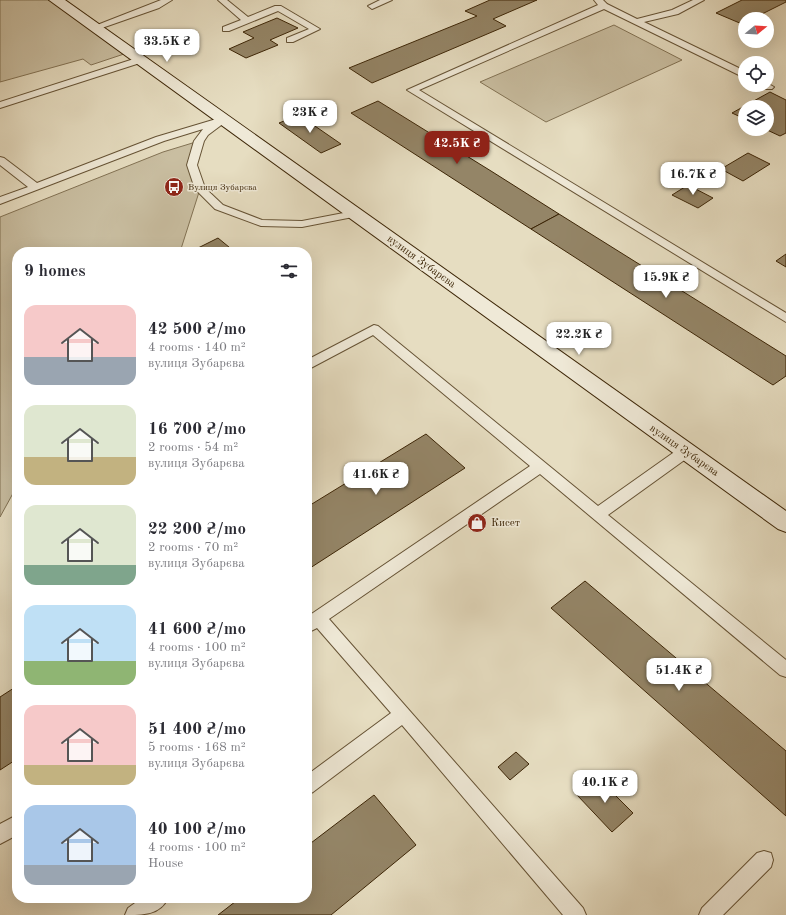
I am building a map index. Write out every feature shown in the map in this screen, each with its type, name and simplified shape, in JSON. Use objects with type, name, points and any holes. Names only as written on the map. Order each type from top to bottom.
[{"type":"street","name":"вулиця Зубарєва","points":[[56,0],[96,27],[685,452],[786,522]]},
{"type":"lane","points":[[96,27],[156,6],[168,0]]},
{"type":"lane","points":[[222,0],[248,20]]},
{"type":"lane","points":[[372,6],[388,0]]},
{"type":"lane","points":[[635,22],[675,12],[700,0]]},
{"type":"lane","points":[[738,72],[635,22],[601,3],[412,90],[786,318]]},
{"type":"lane","points":[[226,29],[278,8],[316,29],[290,40]]},
{"type":"lane","points":[[0,105],[140,60]]},
{"type":"lane","points":[[0,201],[160,138],[223,120]]},
{"type":"lane","points":[[223,120],[204,133],[199,142],[192,165],[200,190],[219,207],[261,223],[302,224],[354,214]]},
{"type":"lane","points":[[0,160],[35,187]]},
{"type":"lane","points":[[312,363],[374,329],[786,670]]},
{"type":"lane","points":[[597,515],[685,452]]},
{"type":"lane","points":[[540,467],[313,622],[403,714],[576,915]]},
{"type":"lane","points":[[312,782],[403,714]]},
{"type":"lane","points":[[0,835],[12,827]]},
{"type":"lane","points":[[709,915],[764,860]]},
{"type":"lane","points":[[135,915],[151,903]]},
{"type":"shaded area","points":[[0,0],[56,0],[130,52],[91,65],[83,59],[0,82]]},
{"type":"shaded area","points":[[614,25],[682,60],[546,122],[480,82]]},
{"type":"shaded area","points":[[199,141],[192,165],[200,189],[182,247],[12,247],[12,495],[0,517],[0,217],[163,152]]},
{"type":"building","points":[[490,0],[537,0],[493,19],[506,26],[372,83],[349,68],[477,16],[465,11]]},
{"type":"building","points":[[742,0],[786,0],[786,2],[766,12],[738,12],[738,22],[716,13]]},
{"type":"building","points":[[277,18],[298,28],[270,40],[278,45],[246,58],[229,49],[254,38],[243,32]]},
{"type":"building","points":[[770,92],[786,100],[786,133],[780,136],[774,133],[774,100],[756,100]]},
{"type":"building","points":[[378,101],[559,214],[531,229],[351,113]]},
{"type":"building","points":[[738,110],[738,116],[732,113]]},
{"type":"building","points":[[299,115],[341,144],[321,153],[279,123]]},
{"type":"building","points":[[748,153],[770,164],[743,181],[721,169]]},
{"type":"building","points":[[688,185],[713,198],[698,208],[672,195]]},
{"type":"building","points":[[559,214],[786,356],[786,376],[773,385],[531,229]]},
{"type":"building","points":[[218,238],[229,247],[200,247]]},
{"type":"building","points":[[786,254],[786,267],[776,261]]},
{"type":"building","points":[[426,434],[465,468],[312,567],[312,504]]},
{"type":"building","points":[[585,581],[786,751],[786,816],[551,608]]},
{"type":"building","points":[[12,689],[12,762],[0,770],[0,697]]},
{"type":"building","points":[[516,752],[529,764],[510,780],[498,767]]},
{"type":"building","points":[[597,777],[633,813],[612,832],[577,795]]},
{"type":"building","points":[[374,795],[416,845],[331,915],[218,915],[234,903],[312,903],[312,842]]},
{"type":"place","name":"Вулиця Зубарєва","points":[[174,187]]},
{"type":"place","name":"Кисет","points":[[477,523]]}]
